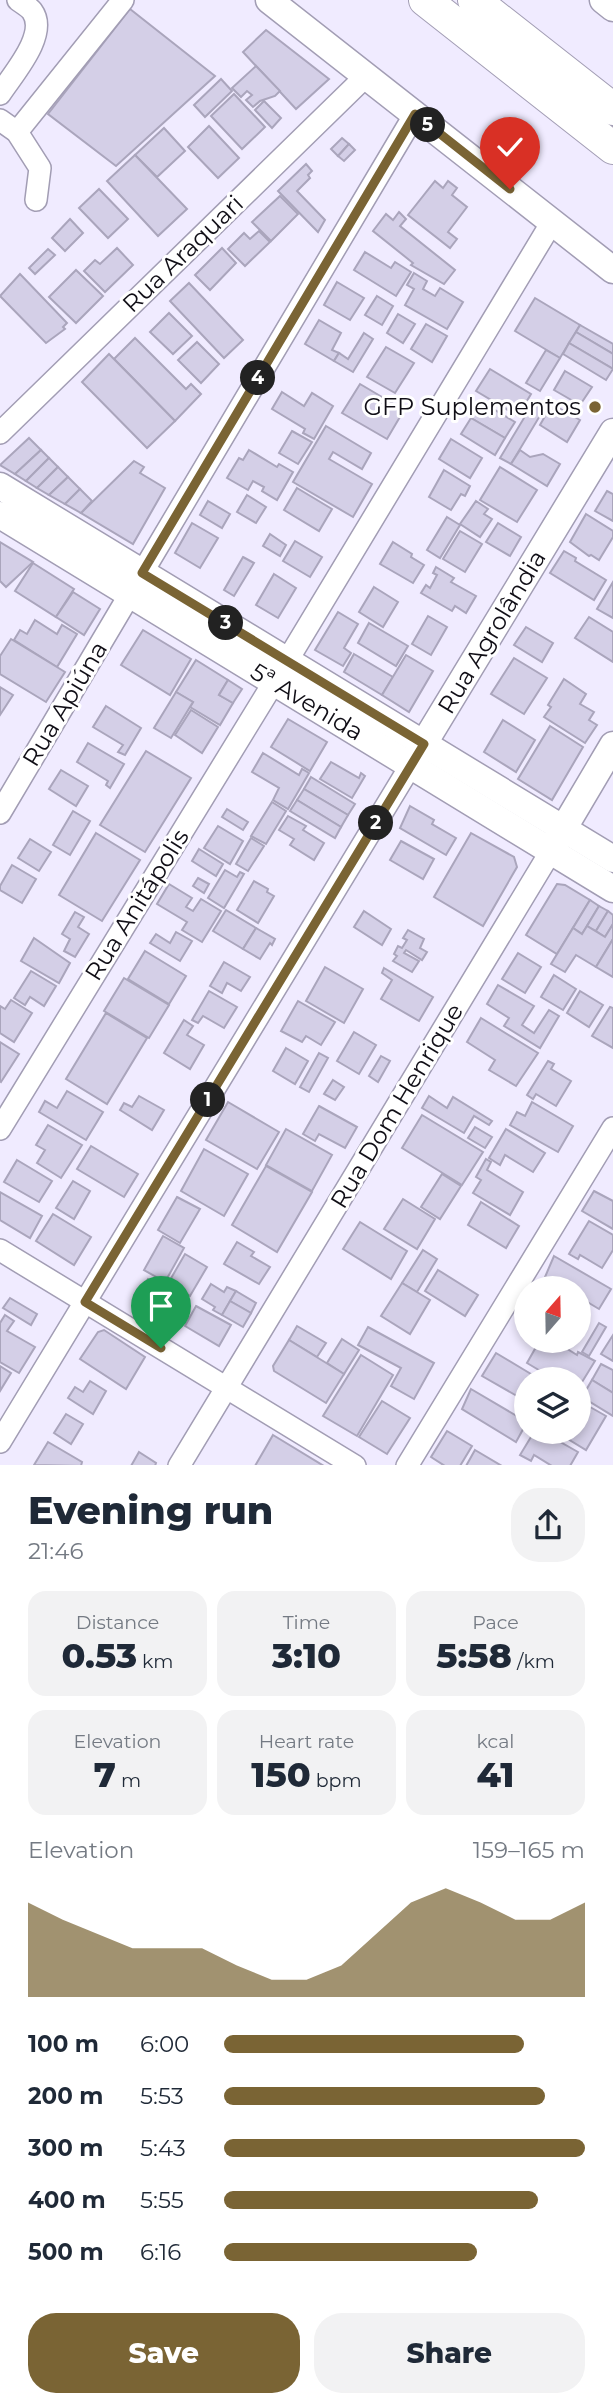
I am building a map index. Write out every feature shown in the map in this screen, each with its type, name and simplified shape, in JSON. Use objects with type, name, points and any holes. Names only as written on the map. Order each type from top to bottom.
[{"type":"highway","points":[[425,0],[613,148]]},
{"type":"highway","points":[[474,0],[613,109]]},
{"type":"main road","points":[[269,0],[613,270]]},
{"type":"main road","points":[[603,0],[613,8]]},
{"type":"main road","name":"Rua Agrolândia","points":[[417,755],[613,432]]},
{"type":"main road","name":"5ª Avenida","points":[[0,486],[136,584]]},
{"type":"main road","name":"5ª Avenida","points":[[0,515],[136,584],[281,671],[557,840],[613,889]]},
{"type":"main road","name":"Rua Dom Henrique","points":[[557,840],[613,745]]},
{"type":"main road","name":"5ª Avenida","points":[[557,840],[613,859]]},
{"type":"street","points":[[0,94],[35,41],[36,25],[32,11],[19,0]]},
{"type":"street","points":[[36,200],[40,168],[9,126],[123,0]]},
{"type":"street","name":"Rua Araquari","points":[[0,433],[366,76]]},
{"type":"street","name":"Rua Apiúna","points":[[0,813],[415,114]]},
{"type":"street","name":"Rua Anitápolis","points":[[0,1129],[552,222]]},
{"type":"street","name":"Rua Agrolândia","points":[[0,1442],[417,755]]},
{"type":"street","name":"Rua Dom Henrique","points":[[179,1465],[557,840]]},
{"type":"street","points":[[407,1465],[613,1128]]},
{"type":"street","points":[[0,1250],[355,1465]]},
{"type":"building","points":[[130,9],[215,76],[116,166],[48,114]]},
{"type":"building","points":[[266,30],[329,79],[296,109],[243,52]]},
{"type":"building","points":[[256,66],[280,91],[253,107],[246,100],[252,95],[247,91],[241,97],[232,88]]},
{"type":"building","points":[[221,79],[232,91],[205,117],[194,105]]},
{"type":"building","points":[[234,94],[265,127],[242,149],[211,116]]},
{"type":"building","points":[[264,101],[281,118],[272,128],[255,110]]},
{"type":"building","points":[[209,126],[239,158],[218,178],[188,147]]},
{"type":"building","points":[[164,128],[185,151],[157,177],[135,155]]},
{"type":"building","points":[[342,138],[349,144],[338,156],[331,149]]},
{"type":"building","points":[[349,144],[355,150],[344,161],[338,156]]},
{"type":"building","points":[[135,155],[187,209],[158,236],[107,181]]},
{"type":"building","points":[[306,164],[312,171],[308,175],[310,178],[297,191],[325,220],[318,232],[278,191]]},
{"type":"building","points":[[435,181],[443,188],[448,181],[457,188],[452,195],[467,207],[448,232],[457,239],[450,248],[408,215]]},
{"type":"building","points":[[99,189],[128,219],[108,238],[79,208]]},
{"type":"building","points":[[280,196],[298,214],[271,241],[252,222]]},
{"type":"building","points":[[399,212],[406,219],[400,226],[455,270],[444,284],[411,265],[413,263],[373,231],[386,214],[393,220]]},
{"type":"building","points":[[70,219],[83,233],[65,251],[52,238]]},
{"type":"building","points":[[259,231],[270,242],[245,266],[228,249],[244,233],[250,239]]},
{"type":"building","points":[[117,248],[133,265],[105,292],[84,271],[95,260],[100,264]]},
{"type":"building","points":[[222,248],[236,263],[210,290],[195,275]]},
{"type":"building","points":[[48,249],[55,255],[35,274],[29,268]]},
{"type":"building","points":[[365,252],[391,268],[395,262],[411,272],[396,296],[354,270]]},
{"type":"building","points":[[76,270],[103,296],[76,323],[49,297]]},
{"type":"building","points":[[414,273],[427,281],[423,289],[435,296],[440,288],[463,302],[447,329],[405,305],[414,289],[407,285]]},
{"type":"building","points":[[20,274],[67,323],[63,327],[65,329],[46,343],[0,296]]},
{"type":"building","points":[[337,282],[364,298],[350,320],[324,305]]},
{"type":"building","points":[[189,283],[243,340],[224,358],[170,301]]},
{"type":"building","points":[[377,296],[393,306],[382,325],[365,315]]},
{"type":"building","points":[[535,298],[580,325],[560,358],[515,331]]},
{"type":"building","points":[[169,313],[192,336],[173,354],[150,332]]},
{"type":"building","points":[[398,314],[415,324],[403,343],[387,333]]},
{"type":"building","points":[[319,320],[341,333],[332,350],[339,353],[334,361],[305,344]]},
{"type":"building","points":[[426,324],[447,336],[432,362],[411,349]]},
{"type":"building","points":[[580,325],[613,344],[613,354],[576,332]]},
{"type":"building","points":[[576,332],[613,354],[613,369],[569,343]]},
{"type":"building","points":[[364,333],[373,339],[353,372],[334,361],[339,353],[348,359]]},
{"type":"building","points":[[135,338],[186,389],[191,384],[201,394],[175,421],[114,359]]},
{"type":"building","points":[[197,342],[219,364],[201,383],[178,360]]},
{"type":"building","points":[[569,343],[613,369],[606,380],[563,354]]},
{"type":"building","points":[[386,347],[414,363],[395,393],[367,377]]},
{"type":"building","points":[[546,350],[560,358],[540,391],[526,383]]},
{"type":"building","points":[[109,354],[175,421],[147,448],[82,382]]},
{"type":"building","points":[[490,369],[531,394],[518,416],[476,391]]},
{"type":"building","points":[[565,371],[592,387],[580,405],[554,390]]},
{"type":"building","points":[[360,384],[404,410],[387,439],[342,413]]},
{"type":"building","points":[[282,392],[304,406],[312,393],[333,406],[314,439],[303,433],[305,429],[272,409]]},
{"type":"building","points":[[480,401],[515,422],[505,438],[471,418]]},
{"type":"building","points":[[533,403],[544,409],[511,464],[500,458]]},
{"type":"building","points":[[552,404],[580,420],[567,442],[540,425]]},
{"type":"building","points":[[471,418],[505,438],[495,455],[461,434]]},
{"type":"building","points":[[326,426],[371,453],[362,469],[333,452],[329,459],[372,484],[353,517],[293,482]]},
{"type":"building","points":[[292,431],[312,442],[298,464],[279,453]]},
{"type":"building","points":[[29,438],[41,450],[15,474],[0,465]]},
{"type":"building","points":[[451,439],[482,458],[470,478],[439,459]]},
{"type":"building","points":[[41,450],[49,458],[26,481],[15,474]]},
{"type":"building","points":[[249,450],[277,467],[279,464],[293,472],[277,500],[262,491],[264,487],[253,481],[248,490],[227,478],[239,458],[243,460]]},
{"type":"building","points":[[520,450],[530,457],[543,454],[560,464],[547,486],[511,464]]},
{"type":"building","points":[[49,458],[58,467],[37,488],[26,481]]},
{"type":"building","points":[[134,461],[144,467],[140,473],[165,488],[133,544],[81,513]]},
{"type":"building","points":[[58,467],[68,477],[49,495],[37,488]]},
{"type":"building","points":[[500,467],[537,490],[517,522],[480,500]]},
{"type":"building","points":[[444,470],[470,486],[465,496],[461,494],[451,510],[429,497]]},
{"type":"building","points":[[68,477],[80,489],[65,504],[49,495]]},
{"type":"building","points":[[297,488],[332,509],[319,531],[284,510]]},
{"type":"building","points":[[80,489],[92,501],[81,513],[65,504]]},
{"type":"building","points":[[607,491],[613,494],[613,521],[595,511]]},
{"type":"building","points":[[247,495],[266,507],[256,523],[237,512]]},
{"type":"building","points":[[208,501],[230,514],[222,528],[200,515]]},
{"type":"building","points":[[476,501],[488,509],[484,514],[492,519],[480,537],[460,524]]},
{"type":"building","points":[[586,514],[613,531],[613,537],[599,560],[570,542]]},
{"type":"building","points":[[447,517],[460,525],[440,558],[427,550]]},
{"type":"building","points":[[192,523],[218,538],[200,568],[175,553]]},
{"type":"building","points":[[498,523],[521,537],[510,556],[486,542]]},
{"type":"building","points":[[460,531],[482,544],[465,572],[443,559]]},
{"type":"building","points":[[270,534],[286,545],[280,556],[263,546]]},
{"type":"building","points":[[295,541],[322,557],[310,577],[283,561]]},
{"type":"building","points":[[0,542],[33,562],[6,587],[0,581]]},
{"type":"building","points":[[393,542],[424,565],[413,583],[380,564]]},
{"type":"building","points":[[564,551],[606,580],[594,600],[550,573]]},
{"type":"building","points":[[243,557],[254,563],[234,596],[224,590]]},
{"type":"building","points":[[33,563],[74,589],[56,617],[15,591]]},
{"type":"building","points":[[436,567],[454,578],[451,582],[476,596],[466,613],[455,606],[452,611],[421,593],[426,585],[430,588],[437,575],[433,573]]},
{"type":"building","points":[[274,574],[296,588],[278,618],[256,605]]},
{"type":"building","points":[[613,582],[613,618],[597,609]]},
{"type":"building","points":[[374,587],[398,602],[383,627],[359,612]]},
{"type":"building","points":[[73,592],[100,609],[84,635],[56,617]]},
{"type":"building","points":[[338,612],[358,624],[344,648],[351,653],[343,666],[315,650]]},
{"type":"building","points":[[428,616],[447,627],[431,655],[412,644]]},
{"type":"building","points":[[589,617],[613,632],[613,662],[575,638]]},
{"type":"building","points":[[35,620],[57,634],[62,625],[77,634],[57,667],[14,640],[20,630],[27,634]]},
{"type":"building","points":[[369,623],[408,646],[396,666],[358,643]]},
{"type":"building","points":[[526,627],[553,643],[542,662],[514,645]]},
{"type":"building","points":[[143,630],[191,659],[170,695],[121,665]]},
{"type":"building","points":[[11,639],[65,672],[46,702],[0,674],[0,656]]},
{"type":"building","points":[[354,654],[393,677],[382,695],[344,672]]},
{"type":"building","points":[[406,655],[433,671],[409,712],[382,695]]},
{"type":"building","points":[[514,658],[547,678],[524,714],[491,694]]},
{"type":"building","points":[[196,660],[228,680],[219,695],[233,703],[220,725],[190,707],[193,702],[176,692]]},
{"type":"building","points":[[564,679],[586,694],[580,704],[594,712],[589,720],[597,725],[585,743],[544,717]]},
{"type":"building","points":[[228,680],[242,689],[233,703],[219,695]]},
{"type":"building","points":[[0,687],[13,695],[0,715]]},
{"type":"building","points":[[176,692],[193,702],[171,738],[154,728]]},
{"type":"building","points":[[106,706],[141,728],[125,755],[118,752],[123,745],[93,727]]},
{"type":"building","points":[[191,710],[218,727],[202,753],[175,735]]},
{"type":"building","points":[[288,719],[327,742],[310,771],[271,747]]},
{"type":"building","points":[[503,720],[535,740],[516,772],[484,752]]},
{"type":"building","points":[[550,726],[583,747],[552,800],[518,779]]},
{"type":"building","points":[[88,743],[124,764],[110,788],[106,785],[108,781],[77,762]]},
{"type":"building","points":[[146,751],[191,778],[145,852],[100,825]]},
{"type":"building","points":[[263,753],[299,775],[302,769],[309,773],[288,809],[273,800],[279,788],[252,772]]},
{"type":"building","points":[[331,762],[359,778],[361,773],[365,776],[352,798],[320,779]]},
{"type":"building","points":[[61,770],[88,786],[76,806],[49,789]]},
{"type":"building","points":[[311,777],[355,804],[348,815],[304,789]]},
{"type":"building","points":[[304,789],[348,815],[341,827],[297,800]]},
{"type":"building","points":[[297,800],[341,827],[335,838],[290,811]]},
{"type":"building","points":[[272,802],[286,811],[266,844],[251,836]]},
{"type":"building","points":[[410,806],[434,820],[432,824],[456,838],[446,855],[400,828]]},
{"type":"building","points":[[227,809],[248,822],[243,830],[222,817]]},
{"type":"building","points":[[73,811],[90,821],[70,855],[53,845]]},
{"type":"building","points":[[288,816],[306,826],[303,830],[324,843],[314,860],[290,845],[294,839],[279,830]]},
{"type":"building","points":[[218,826],[243,841],[230,864],[204,848]]},
{"type":"building","points":[[96,833],[140,860],[102,921],[59,895]]},
{"type":"building","points":[[471,833],[514,857],[517,867],[483,926],[434,897]]},
{"type":"building","points":[[251,838],[264,846],[248,871],[236,864]]},
{"type":"building","points":[[30,839],[51,852],[39,871],[18,858]]},
{"type":"building","points":[[401,841],[434,859],[423,879],[390,860]]},
{"type":"building","points":[[199,849],[223,864],[216,876],[192,861]]},
{"type":"building","points":[[12,865],[36,879],[22,903],[0,890]]},
{"type":"building","points":[[225,870],[237,877],[240,872],[244,874],[224,908],[208,898]]},
{"type":"building","points":[[198,878],[209,884],[204,893],[193,886]]},
{"type":"building","points":[[254,881],[274,896],[258,923],[237,910]]},
{"type":"building","points":[[169,884],[192,898],[186,907],[193,911],[201,899],[221,911],[202,942],[182,930],[187,922],[157,904]]},
{"type":"building","points":[[557,884],[565,885],[590,900],[557,954],[526,935]]},
{"type":"building","points":[[590,900],[599,906],[582,934],[573,928]]},
{"type":"building","points":[[599,906],[608,911],[596,931],[587,926]]},
{"type":"building","points":[[226,910],[256,928],[243,949],[213,931]]},
{"type":"building","points":[[364,911],[391,929],[382,945],[354,927]]},
{"type":"building","points":[[608,911],[613,915],[613,924],[605,937],[596,931]]},
{"type":"building","points":[[75,912],[84,917],[78,927],[89,934],[75,957],[64,951],[70,939],[62,934]]},
{"type":"building","points":[[613,924],[613,939],[596,967],[576,955],[565,972],[551,964],[573,928],[582,934],[587,926],[605,937]]},
{"type":"building","points":[[256,928],[275,939],[260,959],[243,949]]},
{"type":"building","points":[[408,930],[424,939],[420,948],[427,952],[422,960],[406,950],[404,953],[419,961],[412,972],[393,961],[397,956],[394,954],[398,946],[402,948],[407,940],[403,938]]},
{"type":"building","points":[[176,932],[192,941],[180,961],[150,943],[156,934],[170,943]]},
{"type":"building","points":[[34,938],[70,963],[59,983],[21,961]]},
{"type":"building","points":[[613,939],[613,977],[596,967]]},
{"type":"building","points":[[145,951],[186,976],[169,1004],[128,979]]},
{"type":"building","points":[[518,953],[541,967],[525,993],[502,979]]},
{"type":"building","points":[[224,962],[250,977],[241,991],[227,983],[222,993],[210,986]]},
{"type":"building","points":[[325,967],[363,989],[344,1023],[306,1001]]},
{"type":"building","points":[[384,968],[433,997],[419,1021],[381,999],[392,980],[382,973]]},
{"type":"building","points":[[31,971],[56,986],[44,1006],[30,997],[25,1005],[14,998]]},
{"type":"building","points":[[554,975],[576,989],[563,1010],[541,997]]},
{"type":"building","points":[[124,978],[169,1005],[149,1038],[104,1011]]},
{"type":"building","points":[[498,985],[534,1006],[522,1025],[534,1033],[549,1010],[559,1016],[540,1048],[504,1026],[509,1018],[487,1004]]},
{"type":"building","points":[[209,991],[237,1007],[224,1028],[203,1016],[198,1023],[192,1020]]},
{"type":"building","points":[[580,991],[603,1005],[589,1027],[567,1013]]},
{"type":"building","points":[[11,1000],[32,1013],[14,1042],[0,1033],[0,1006],[5,1009]]},
{"type":"building","points":[[298,1001],[335,1022],[321,1045],[306,1036],[302,1042],[281,1031]]},
{"type":"building","points":[[610,1007],[613,1008],[613,1048],[592,1036]]},
{"type":"building","points":[[106,1013],[147,1038],[107,1104],[66,1079]]},
{"type":"building","points":[[481,1018],[538,1053],[516,1086],[489,1070],[495,1060],[467,1042]]},
{"type":"building","points":[[184,1020],[193,1026],[187,1035],[204,1045],[190,1069],[164,1053]]},
{"type":"building","points":[[354,1032],[376,1045],[359,1074],[337,1061]]},
{"type":"building","points":[[0,1042],[19,1054],[1,1082],[0,1081]]},
{"type":"building","points":[[286,1048],[308,1061],[295,1084],[273,1071]]},
{"type":"building","points":[[319,1053],[328,1058],[309,1092],[300,1087]]},
{"type":"building","points":[[381,1056],[390,1061],[378,1082],[369,1076]]},
{"type":"building","points":[[548,1061],[554,1064],[551,1069],[571,1081],[556,1106],[536,1094],[533,1099],[527,1095]]},
{"type":"building","points":[[333,1080],[344,1087],[335,1100],[324,1094]]},
{"type":"building","points":[[67,1091],[103,1112],[86,1140],[39,1112],[45,1101],[57,1108]]},
{"type":"building","points":[[139,1096],[164,1110],[152,1130],[120,1110],[124,1103],[132,1107]]},
{"type":"building","points":[[429,1096],[447,1108],[453,1097],[492,1121],[489,1125],[474,1116],[464,1133],[422,1108]]},
{"type":"building","points":[[228,1102],[279,1132],[257,1169],[206,1140]]},
{"type":"building","points":[[532,1102],[573,1126],[558,1152],[510,1125],[517,1112],[525,1116]]},
{"type":"building","points":[[319,1106],[357,1127],[345,1148],[319,1134],[315,1141],[303,1134]]},
{"type":"building","points":[[422,1115],[483,1152],[462,1185],[402,1148]]},
{"type":"building","points":[[48,1125],[82,1145],[61,1178],[37,1163],[45,1150],[36,1145]]},
{"type":"building","points":[[475,1127],[492,1137],[485,1148],[468,1138]]},
{"type":"building","points":[[286,1129],[332,1155],[312,1191],[266,1165]]},
{"type":"building","points":[[506,1129],[545,1153],[533,1172],[505,1155],[500,1165],[489,1158]]},
{"type":"building","points":[[91,1146],[138,1174],[124,1197],[77,1169]]},
{"type":"building","points":[[204,1149],[248,1174],[224,1216],[181,1191]]},
{"type":"building","points":[[486,1159],[491,1162],[487,1170],[523,1192],[510,1215],[473,1193],[481,1180],[476,1177]]},
{"type":"building","points":[[17,1160],[52,1181],[39,1202],[4,1182]]},
{"type":"building","points":[[266,1166],[312,1192],[277,1252],[232,1225]]},
{"type":"building","points":[[442,1174],[461,1186],[440,1219],[421,1207]]},
{"type":"building","points":[[73,1181],[90,1191],[74,1219],[56,1208]]},
{"type":"building","points":[[594,1191],[613,1201],[613,1229],[582,1211]]},
{"type":"building","points":[[0,1192],[42,1216],[30,1238],[0,1220]]},
{"type":"building","points":[[177,1197],[200,1209],[180,1243],[158,1230]]},
{"type":"building","points":[[403,1199],[435,1219],[417,1249],[384,1229]]},
{"type":"building","points":[[481,1202],[519,1226],[506,1248],[468,1225]]},
{"type":"building","points":[[53,1214],[91,1237],[74,1265],[36,1241]]},
{"type":"building","points":[[589,1221],[613,1235],[613,1250],[602,1268],[580,1255],[578,1259],[569,1254]]},
{"type":"building","points":[[360,1222],[407,1251],[391,1279],[343,1249]]},
{"type":"building","points":[[163,1236],[184,1248],[165,1282],[144,1270]]},
{"type":"building","points":[[237,1242],[254,1252],[251,1256],[270,1267],[259,1284],[224,1264]]},
{"type":"building","points":[[423,1250],[437,1259],[417,1292],[402,1283]]},
{"type":"building","points":[[185,1254],[207,1267],[190,1296],[179,1290],[181,1286],[170,1280]]},
{"type":"building","points":[[554,1256],[589,1276],[545,1276]]},
{"type":"building","points":[[438,1270],[478,1295],[465,1316],[425,1291]]},
{"type":"building","points":[[592,1278],[611,1289],[599,1309],[592,1305]]},
{"type":"building","points":[[148,1279],[176,1296],[170,1307],[141,1290]]},
{"type":"building","points":[[402,1283],[430,1300],[410,1334],[381,1316]]},
{"type":"building","points":[[211,1284],[224,1292],[227,1287],[236,1291],[222,1315],[202,1299]]},
{"type":"building","points":[[236,1291],[256,1303],[251,1313],[230,1301]]},
{"type":"building","points":[[10,1298],[37,1314],[31,1325],[3,1308]]},
{"type":"building","points":[[230,1301],[251,1313],[243,1327],[222,1315]]},
{"type":"building","points":[[196,1306],[231,1325],[219,1346],[185,1326]]},
{"type":"building","points":[[5,1315],[14,1321],[7,1331],[35,1347],[19,1373],[0,1362],[0,1323]]},
{"type":"building","points":[[599,1323],[606,1327],[592,1351],[592,1335]]},
{"type":"building","points":[[297,1326],[326,1343],[317,1357],[289,1340]]},
{"type":"building","points":[[368,1327],[434,1363],[414,1399],[391,1386],[401,1368],[358,1345]]},
{"type":"building","points":[[104,1330],[145,1357],[126,1389],[80,1359],[98,1332]]},
{"type":"building","points":[[613,1335],[613,1361],[601,1354]]},
{"type":"building","points":[[342,1339],[359,1350],[344,1374],[327,1363]]},
{"type":"building","points":[[289,1340],[344,1374],[326,1403],[274,1371],[273,1366]]},
{"type":"building","points":[[496,1353],[519,1367],[514,1367],[514,1394],[482,1376]]},
{"type":"building","points":[[533,1353],[580,1353],[595,1361],[591,1368],[534,1367],[527,1363]]},
{"type":"building","points":[[361,1355],[393,1375],[357,1436],[323,1416]]},
{"type":"building","points":[[601,1364],[613,1370],[613,1393],[592,1380]]},
{"type":"building","points":[[0,1366],[11,1373],[0,1391]]},
{"type":"building","points":[[90,1381],[106,1391],[93,1414],[68,1398],[75,1387],[83,1392]]},
{"type":"building","points":[[591,1382],[613,1393],[613,1416],[591,1403]]},
{"type":"building","points":[[471,1389],[514,1414],[514,1441],[462,1409]]},
{"type":"building","points":[[382,1401],[410,1418],[387,1454],[359,1437]]},
{"type":"building","points":[[591,1408],[606,1416],[591,1442]]},
{"type":"building","points":[[66,1414],[83,1424],[71,1444],[54,1433]]},
{"type":"building","points":[[447,1431],[472,1446],[461,1465],[443,1465],[431,1457]]},
{"type":"building","points":[[273,1435],[322,1465],[256,1465]]},
{"type":"building","points":[[48,1442],[82,1462],[81,1465],[34,1465]]},
{"type":"building","points":[[527,1444],[564,1444],[578,1452],[571,1465],[550,1465],[534,1455],[531,1461],[520,1455]]},
{"type":"building","points":[[576,1444],[590,1444],[586,1450]]},
{"type":"building","points":[[475,1450],[500,1465],[467,1465]]},
{"type":"building","points":[[139,1452],[156,1463],[155,1465],[132,1465]]},
{"type":"place","name":"GFP Suplementos","points":[[595,407]]},
{"type":"route","points":[[161,1348],[85,1302],[424,744],[142,573],[415,114],[510,189]]}]
